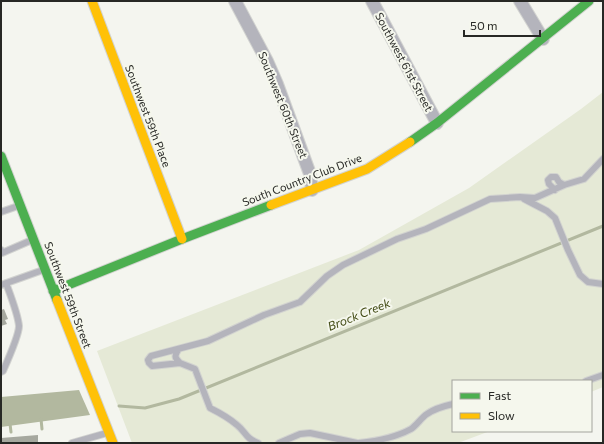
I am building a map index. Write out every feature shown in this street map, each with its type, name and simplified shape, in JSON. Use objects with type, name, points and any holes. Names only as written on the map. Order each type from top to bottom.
[{"type":"street","name":"Southwest 59th Place","points":[[92,1],[182,239]]},
{"type":"street","name":"Southwest 60th Street","points":[[235,1],[277,84],[310,174],[312,190]]},
{"type":"street","name":"Southwest 61st Street","points":[[372,1],[437,123]]},
{"type":"street","points":[[520,1],[543,39]]},
{"type":"street","name":"South Country Club Drive","points":[[54,291],[182,239],[367,169],[411,142],[437,123],[589,1]]},
{"type":"street","name":"Southwest 59th Street","points":[[1,156],[9,185],[20,205],[113,443]]},
{"type":"lane","points":[[258,443],[250,440],[239,426],[226,416],[210,408],[195,369],[180,363],[152,366],[148,360],[151,356],[208,341],[264,315],[300,302],[327,276],[343,265],[397,239],[426,230],[490,199],[520,197],[536,198],[564,185],[584,179],[603,159]]},
{"type":"lane","points":[[555,190],[549,184],[548,180],[551,177],[556,177],[559,182],[564,185]]},
{"type":"lane","points":[[520,197],[547,211],[555,218],[580,275],[588,282],[603,284]]},
{"type":"lane","points":[[1,212],[20,205]]},
{"type":"lane","points":[[1,252],[33,239]]},
{"type":"lane","points":[[1,372],[3,371],[11,353],[19,327],[10,293],[3,284],[45,269]]},
{"type":"lane","points":[[178,350],[175,354],[180,363]]},
{"type":"lane","points":[[588,380],[603,374]]},
{"type":"lane","points":[[279,443],[300,434],[310,433],[358,443],[380,440],[412,428],[427,414],[452,404]]},
{"type":"lane","points":[[72,443],[109,432]]},
{"type":"shaded area","points":[[603,92],[603,387],[592,392],[592,380],[452,380],[452,432],[487,432],[458,443],[132,443],[97,351],[359,250],[469,188]]},
{"type":"shaded area","points":[[79,390],[90,415],[1,427],[1,397]]},
{"type":"building","points":[[4,309],[8,319],[5,320],[7,324],[1,326],[1,310]]},
{"type":"building","points":[[38,435],[38,443],[1,443],[1,438]]},
{"type":"waterway","name":"Brock Creek","points":[[119,406],[145,408],[179,399],[603,226]]},
{"type":"waterway","points":[[41,419],[42,429]]},
{"type":"waterway","points":[[10,424],[11,432]]},
{"type":"traffic: fast","points":[[410,142],[437,123],[589,1]]},
{"type":"traffic: fast","points":[[1,156],[57,300]]},
{"type":"traffic: fast","points":[[53,291],[271,205]]},
{"type":"traffic: slow","points":[[92,1],[182,239]]},
{"type":"traffic: slow","points":[[271,205],[367,169],[410,142]]},
{"type":"traffic: slow","points":[[57,300],[113,443]]}]
